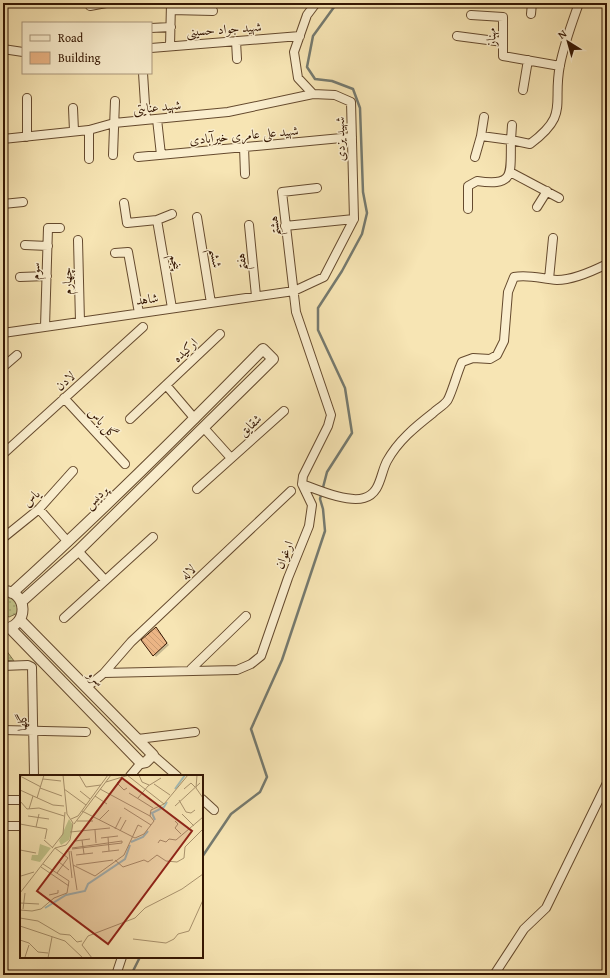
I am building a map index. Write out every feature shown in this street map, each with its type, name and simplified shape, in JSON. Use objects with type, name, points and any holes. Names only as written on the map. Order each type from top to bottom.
[{"type":"street","points":[[90,3],[90,6],[106,3]]},
{"type":"street","points":[[314,94],[298,78],[294,52],[308,14],[316,3]]},
{"type":"street","points":[[531,14],[532,3]]},
{"type":"street","points":[[481,136],[530,144],[547,132],[557,116],[560,66],[578,3]]},
{"type":"street","points":[[170,46],[171,6],[213,11]]},
{"type":"street","name":"مهناز","points":[[471,15],[503,17],[503,56],[560,66]]},
{"type":"street","points":[[152,28],[171,27]]},
{"type":"street","name":"شهید جواد حسینی","points":[[152,48],[300,36]]},
{"type":"street","points":[[457,36],[503,42]]},
{"type":"street","points":[[236,41],[237,59]]},
{"type":"street","points":[[3,49],[22,52]]},
{"type":"street","points":[[522,90],[528,60]]},
{"type":"street","points":[[143,74],[146,120]]},
{"type":"street","name":"شهید عنایتی","points":[[3,139],[89,130],[114,123],[228,112],[314,94]]},
{"type":"street","name":"شهید یزدی","points":[[294,291],[324,277],[354,219],[351,102],[335,95],[314,94]]},
{"type":"street","points":[[27,98],[27,137]]},
{"type":"street","points":[[113,155],[115,101]]},
{"type":"street","points":[[73,108],[74,131]]},
{"type":"street","points":[[475,157],[481,136],[484,117]]},
{"type":"street","points":[[157,119],[161,155]]},
{"type":"street","points":[[468,210],[468,186],[477,181],[495,184],[505,180],[510,172],[512,125]]},
{"type":"street","points":[[89,130],[89,159]]},
{"type":"street","name":"شهید علی عامری خیرآبادی","points":[[138,157],[352,137]]},
{"type":"street","points":[[244,147],[245,174]]},
{"type":"street","points":[[510,172],[559,198]]},
{"type":"street","name":"هشتم","points":[[294,291],[282,192],[317,188]]},
{"type":"street","points":[[537,206],[547,191]]},
{"type":"street","points":[[3,204],[23,202]]},
{"type":"street","points":[[124,203],[127,223],[157,220],[172,214]]},
{"type":"street","name":"ششم","points":[[197,217],[211,303]]},
{"type":"street","points":[[285,226],[354,219]]},
{"type":"street","name":"پنجم","points":[[157,220],[172,308]]},
{"type":"street","name":"هفتم","points":[[249,225],[256,296]]},
{"type":"street","name":"سوم","points":[[46,327],[48,228],[60,228]]},
{"type":"street","points":[[549,279],[553,238]]},
{"type":"street","name":"چهارم","points":[[78,240],[80,322]]},
{"type":"street","points":[[25,245],[48,246]]},
{"type":"street","points":[[115,253],[128,252],[139,313]]},
{"type":"street","points":[[294,291],[296,312],[331,415],[328,426],[303,476],[302,484],[328,493],[352,498],[364,498],[377,489],[383,468],[395,447],[409,432],[448,400],[456,374],[462,362],[473,358],[490,359],[497,355],[504,341],[508,292],[514,278],[524,275],[558,280],[591,272],[607,264]]},
{"type":"street","points":[[20,277],[47,276]]},
{"type":"street","name":"شاهد","points":[[3,333],[294,291]]},
{"type":"street","name":"لادن","points":[[3,454],[143,327]]},
{"type":"street","name":"ارکیده","points":[[130,419],[220,334]]},
{"type":"street","name":"پردیس","points":[[8,592],[68,542],[264,349],[274,359],[78,551],[21,602]]},
{"type":"street","points":[[3,367],[18,355]]},
{"type":"street","points":[[166,385],[231,458]]},
{"type":"street","name":"گل یاس","points":[[64,398],[125,464]]},
{"type":"street","name":"شقایق","points":[[197,488],[284,411]]},
{"type":"street","name":"یاس","points":[[3,538],[39,509],[73,472]]},
{"type":"street","name":"ارغوان","points":[[104,672],[191,669],[237,670],[251,664],[261,656],[288,578],[309,526],[312,505],[302,484]]},
{"type":"street","name":"لاله","points":[[104,672],[131,642],[291,491]]},
{"type":"street","points":[[39,509],[68,542],[105,580]]},
{"type":"street","points":[[64,618],[153,537]]},
{"type":"street","points":[[7,628],[20,620],[23,608],[21,602],[8,592]]},
{"type":"street","points":[[191,669],[246,616]]},
{"type":"street","name":"سرو","points":[[20,620],[153,755]]},
{"type":"street","name":"سرو","points":[[7,628],[104,724],[141,763]]},
{"type":"street","name":"گلها","points":[[3,666],[28,665],[32,667],[34,775]]},
{"type":"street","points":[[87,687],[104,672]]},
{"type":"street","points":[[104,724],[114,715]]},
{"type":"street","points":[[3,730],[86,732]]},
{"type":"street","points":[[138,739],[195,732]]},
{"type":"street","points":[[131,775],[141,763],[146,762],[153,755],[176,775]]},
{"type":"street","points":[[494,975],[524,929],[546,908],[607,783]]},
{"type":"street","points":[[3,800],[20,800]]},
{"type":"street","points":[[203,800],[214,810]]},
{"type":"street","points":[[3,826],[20,826]]},
{"type":"street","points":[[116,975],[122,958]]},
{"type":"green space","points":[[11,596],[19,603],[18,613],[9,617],[3,614],[3,599]]},
{"type":"green space","points":[[3,646],[14,661],[3,660]]},
{"type":"building","points":[[156,627],[167,643],[153,656],[141,640]]},
{"type":"waterway","points":[[203,856],[231,814],[260,792],[267,777],[251,729],[282,660],[325,531],[323,509],[320,499],[327,472],[352,433],[345,388],[318,330],[318,308],[342,271],[362,234],[367,213],[363,192],[360,108],[353,89],[332,81],[315,79],[307,67],[313,36],[337,3]]},
{"type":"waterway","points":[[131,975],[140,958]]}]
